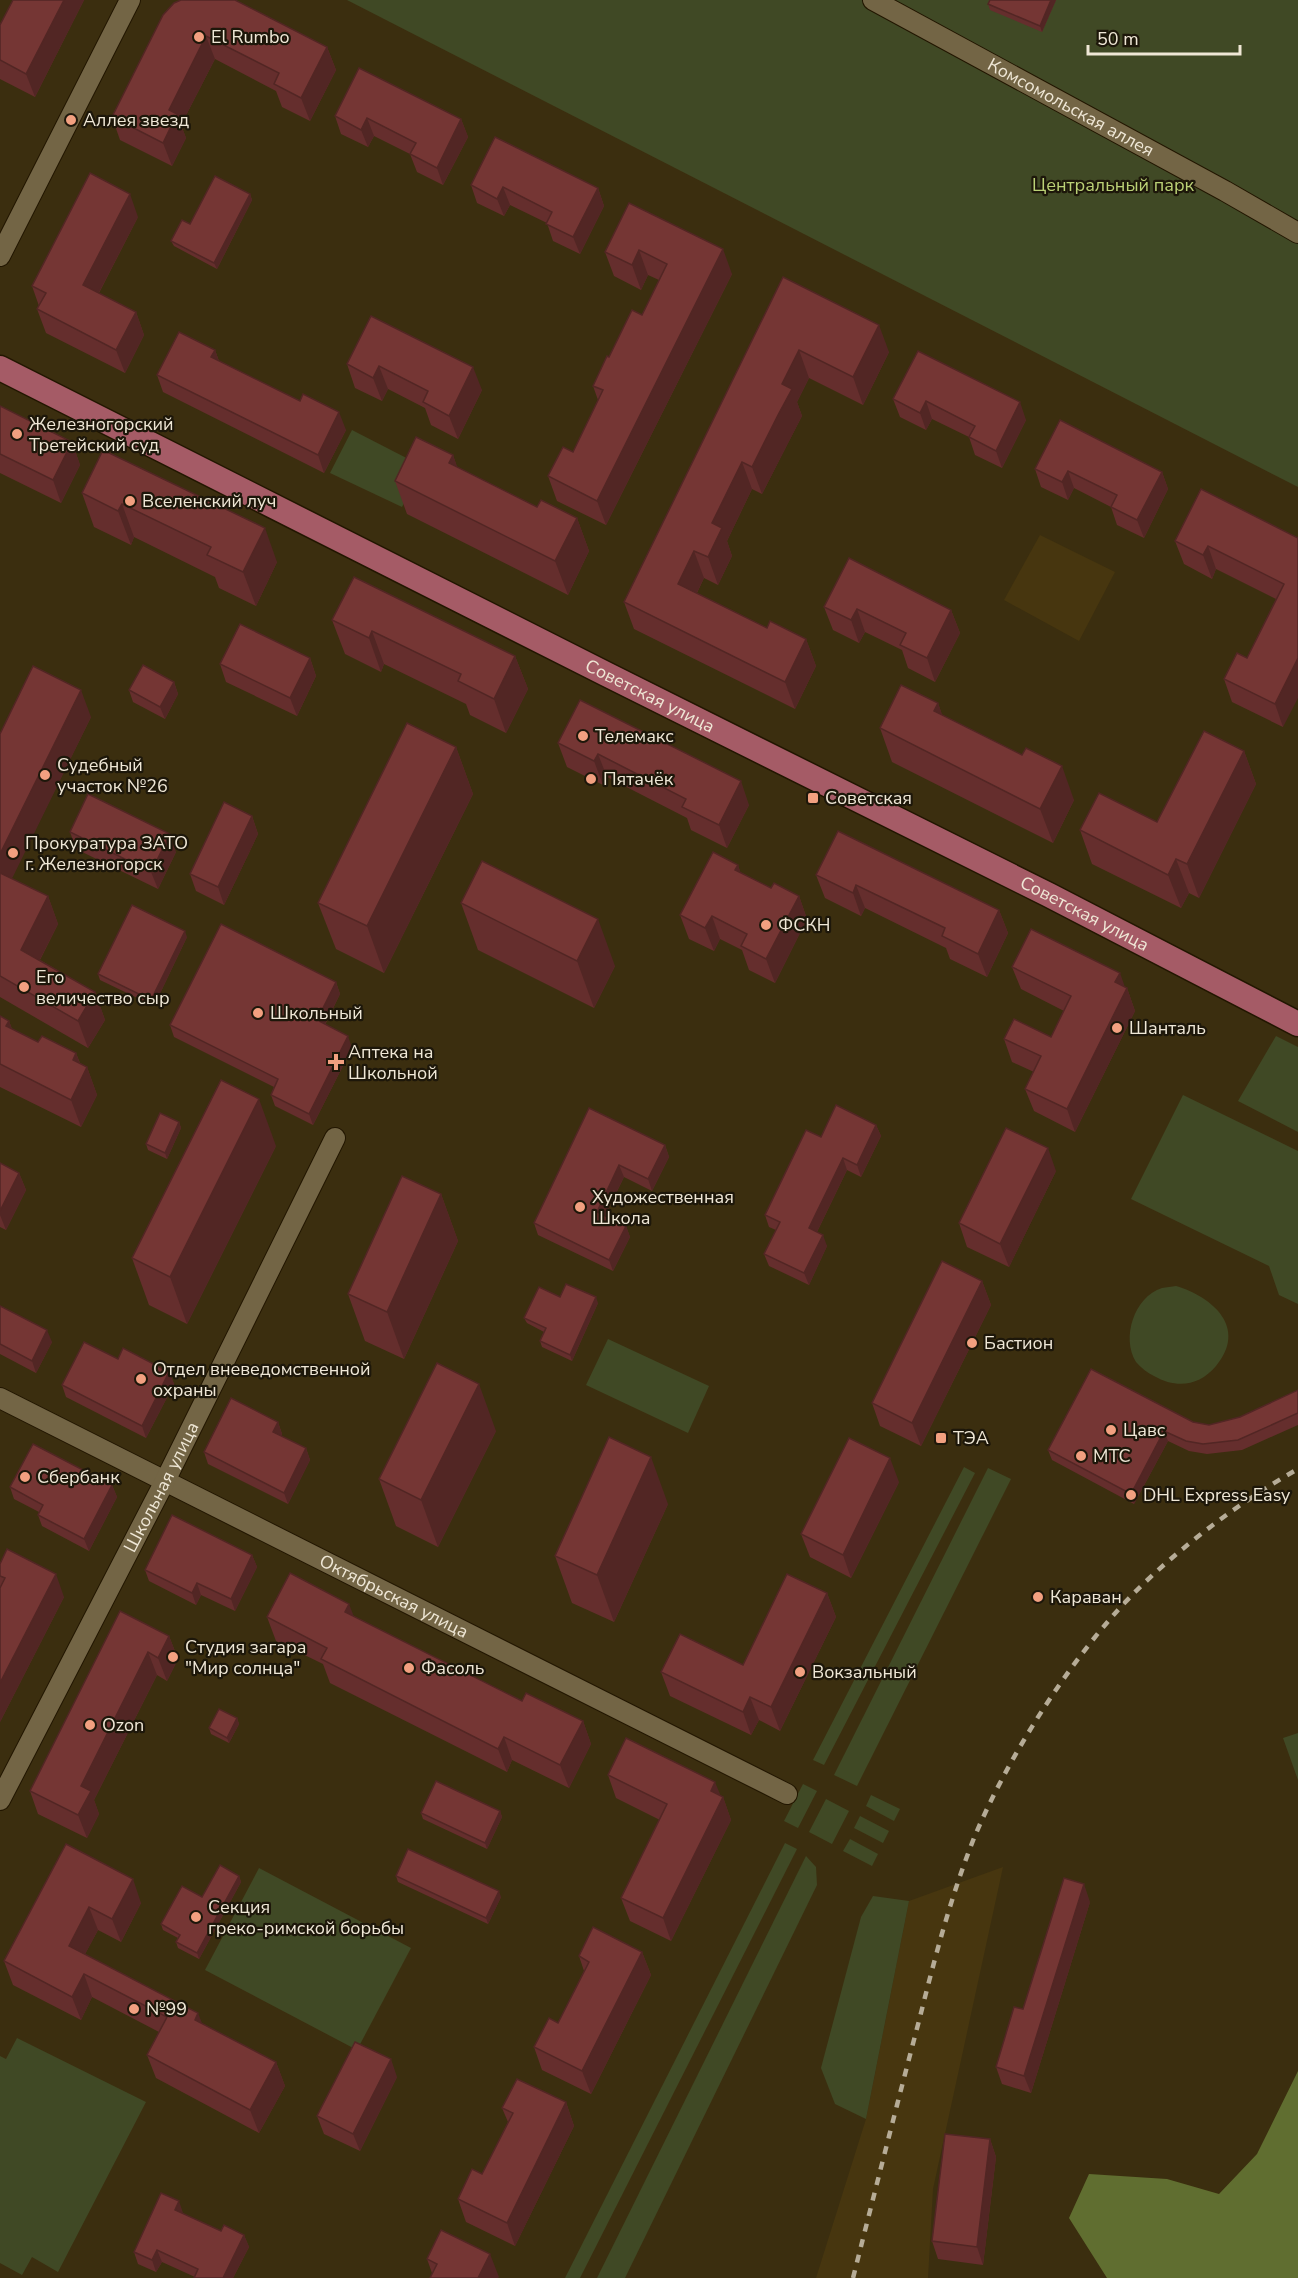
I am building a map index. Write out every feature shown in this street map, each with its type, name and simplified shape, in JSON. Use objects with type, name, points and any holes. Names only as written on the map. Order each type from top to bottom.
[{"type":"main road","name":"Советская улица","points":[[0,368],[573,658],[1049,894],[1298,1024]]},
{"type":"street","points":[[0,256],[130,0]]},
{"type":"street","name":"Комсомольская аллея","points":[[873,0],[1298,233]]},
{"type":"street","name":"Школьная улица","points":[[0,1800],[165,1481],[335,1138]]},
{"type":"street","name":"Октябрьская улица","points":[[0,1398],[787,1794]]},
{"type":"shaded area","points":[[1040,535],[1115,572],[1079,641],[1004,600]]},
{"type":"shaded area","points":[[1003,1867],[933,2189],[928,2278],[816,2278],[866,2119],[909,1901]]},
{"type":"green space","name":"Центральный парк","points":[[347,0],[1298,0],[1298,487]]},
{"type":"green space","points":[[352,430],[422,466],[402,507],[330,473]]},
{"type":"green space","points":[[1276,1036],[1298,1047],[1298,1132],[1238,1101]]},
{"type":"green space","points":[[1183,1095],[1298,1151],[1298,1304],[1279,1295],[1269,1266],[1131,1199]]},
{"type":"green space","points":[[1176,1286],[1190,1291],[1213,1306],[1222,1316],[1227,1327],[1228,1339],[1225,1352],[1209,1373],[1195,1381],[1179,1384],[1163,1380],[1145,1370],[1136,1362],[1130,1342],[1133,1319],[1144,1300],[1162,1288]]},
{"type":"green space","points":[[608,1339],[709,1386],[688,1433],[586,1385]]},
{"type":"green space","points":[[964,1467],[975,1473],[824,1765],[813,1760]]},
{"type":"green space","points":[[988,1468],[1011,1479],[857,1786],[834,1775]]},
{"type":"green space","points":[[1298,1733],[1298,1780],[1283,1738]]},
{"type":"green space","points":[[803,1784],[817,1791],[798,1828],[784,1821]]},
{"type":"green space","points":[[871,1795],[900,1809],[894,1821],[866,1806]]},
{"type":"green space","points":[[826,1799],[849,1811],[832,1844],[809,1832]]},
{"type":"green space","points":[[860,1816],[889,1831],[883,1843],[854,1828]]},
{"type":"green space","points":[[850,1839],[878,1854],[872,1866],[843,1851]]},
{"type":"green space","points":[[785,1843],[797,1849],[580,2278],[565,2278]]},
{"type":"green space","points":[[806,1856],[816,1867],[817,1885],[625,2278],[597,2278]]},
{"type":"green space","points":[[259,1868],[411,1948],[357,2050],[205,1970]]},
{"type":"green space","points":[[873,1896],[909,1901],[866,2119],[835,2104],[821,2068],[861,1917]]},
{"type":"green space","points":[[17,2038],[146,2102],[58,2272],[32,2257],[22,2275],[0,2263],[0,2056],[6,2059]]},
{"type":"green space","points":[[1298,2071],[1298,2278],[1107,2278],[1069,2218],[1089,2174],[1167,2179],[1219,2194],[1257,2154]]},
{"type":"building","points":[[13,0],[64,0],[26,74],[0,60],[0,25]]},
{"type":"building","points":[[181,0],[235,0],[327,47],[301,98],[274,84],[279,73],[206,36],[169,110],[177,114],[163,143],[112,117],[163,15],[174,3]]},
{"type":"building","points":[[990,0],[1051,0],[1040,26],[988,4]]},
{"type":"building","points":[[359,68],[461,119],[437,168],[410,154],[416,143],[367,118],[361,130],[335,116]]},
{"type":"building","points":[[495,137],[598,188],[573,237],[546,224],[552,212],[503,187],[497,199],[471,185]]},
{"type":"building","points":[[90,173],[130,194],[83,285],[136,312],[116,350],[37,309],[46,293],[32,286]]},
{"type":"building","points":[[215,176],[250,194],[214,263],[171,241],[182,220],[190,224]]},
{"type":"building","points":[[629,203],[723,249],[597,501],[548,476],[563,447],[573,452],[603,390],[593,386],[607,356],[609,357],[632,310],[642,315],[667,264],[639,250],[632,265],[605,252]]},
{"type":"building","points":[[783,277],[879,325],[853,377],[799,350],[782,384],[792,389],[752,467],[742,462],[712,523],[722,528],[708,557],[694,551],[678,584],[767,628],[770,621],[806,639],[785,682],[624,602]]},
{"type":"building","points":[[371,316],[473,367],[449,416],[423,402],[428,391],[379,366],[373,378],[347,364]]},
{"type":"building","points":[[179,332],[215,350],[211,357],[300,401],[303,394],[339,412],[318,455],[157,375]]},
{"type":"building","points":[[918,351],[1020,402],[996,451],[969,437],[975,426],[926,401],[920,413],[893,399]]},
{"type":"building","points":[[0,406],[72,442],[53,480],[0,454]]},
{"type":"building","points":[[1060,420],[1162,472],[1137,520],[1111,507],[1117,495],[1068,471],[1062,482],[1035,469]]},
{"type":"building","points":[[416,437],[453,455],[449,463],[537,507],[541,500],[577,518],[555,561],[395,481]]},
{"type":"building","points":[[103,450],[265,528],[243,572],[207,555],[211,547],[122,504],[118,511],[82,493]]},
{"type":"building","points":[[1201,489],[1298,538],[1298,658],[1275,704],[1224,679],[1237,653],[1247,658],[1284,584],[1208,546],[1203,555],[1175,541]]},
{"type":"building","points":[[849,558],[951,610],[927,658],[900,645],[906,633],[857,609],[851,620],[824,607]]},
{"type":"building","points":[[354,577],[515,656],[494,699],[458,681],[461,674],[372,631],[369,638],[332,620]]},
{"type":"building","points":[[240,624],[310,658],[290,698],[220,664]]},
{"type":"building","points":[[143,665],[174,682],[160,707],[129,690]]},
{"type":"building","points":[[33,666],[81,690],[0,854],[0,734]]},
{"type":"building","points":[[901,685],[938,703],[934,711],[1022,755],[1026,748],[1062,766],[1040,809],[880,728]]},
{"type":"building","points":[[580,700],[741,781],[719,825],[682,807],[686,799],[598,754],[594,761],[558,743]]},
{"type":"building","points":[[407,723],[456,747],[367,926],[318,903]]},
{"type":"building","points":[[1204,731],[1244,751],[1187,864],[1176,859],[1168,875],[1080,830],[1099,793],[1157,822]]},
{"type":"building","points":[[88,794],[170,834],[151,872],[70,832]]},
{"type":"building","points":[[224,802],[252,816],[218,887],[190,874]]},
{"type":"building","points":[[838,831],[999,910],[978,954],[942,936],[945,928],[856,885],[853,893],[816,875]]},
{"type":"building","points":[[713,852],[738,865],[735,870],[771,888],[774,883],[799,896],[766,959],[741,946],[747,934],[712,916],[705,928],[680,915]]},
{"type":"building","points":[[482,861],[598,919],[577,961],[461,903]]},
{"type":"building","points":[[0,873],[48,896],[21,950],[95,992],[78,1021],[0,976]]},
{"type":"building","points":[[132,905],[185,931],[151,1000],[98,974]]},
{"type":"building","name":"Школьный","points":[[221,924],[336,982],[317,1020],[348,1036],[309,1114],[271,1095],[278,1079],[170,1025]]},
{"type":"building","points":[[1031,929],[1120,973],[1115,982],[1127,988],[1067,1109],[1025,1089],[1041,1056],[1004,1039],[1014,1019],[1051,1037],[1071,996],[1012,967]]},
{"type":"building","points":[[0,1016],[9,1021],[6,1026],[38,1042],[42,1036],[76,1053],[73,1060],[87,1067],[71,1100],[0,1064]]},
{"type":"building","points":[[221,1080],[259,1099],[170,1277],[132,1258]]},
{"type":"building","points":[[836,1105],[876,1125],[857,1165],[843,1158],[809,1228],[823,1235],[804,1273],[764,1254],[780,1222],[765,1215],[806,1130],[821,1137]]},
{"type":"building","name":"Художественная Школа","points":[[589,1108],[665,1145],[648,1179],[619,1165],[597,1212],[626,1226],[609,1260],[534,1223]]},
{"type":"building","points":[[160,1113],[179,1122],[165,1153],[146,1144]]},
{"type":"building","points":[[1006,1128],[1048,1148],[1000,1244],[959,1223]]},
{"type":"building","points":[[0,1163],[19,1173],[0,1211]]},
{"type":"building","points":[[402,1176],[441,1194],[387,1312],[348,1294]]},
{"type":"building","points":[[942,1261],[982,1281],[912,1423],[872,1403]]},
{"type":"building","points":[[566,1284],[596,1297],[570,1355],[540,1341],[546,1328],[524,1318],[539,1287],[560,1297]]},
{"type":"building","points":[[0,1306],[47,1330],[32,1361],[0,1344]]},
{"type":"building","points":[[84,1342],[118,1359],[123,1348],[169,1372],[142,1426],[62,1385]]},
{"type":"building","points":[[437,1363],[479,1384],[421,1500],[379,1479]]},
{"type":"building","points":[[1091,1369],[1193,1422],[1209,1425],[1240,1417],[1298,1390],[1298,1413],[1238,1440],[1203,1444],[1186,1441],[1164,1431],[1131,1494],[1048,1450]]},
{"type":"building","points":[[231,1398],[278,1422],[273,1432],[306,1448],[284,1493],[204,1452]]},
{"type":"building","points":[[609,1437],[651,1457],[597,1575],[555,1556]]},
{"type":"building","points":[[849,1438],[890,1458],[843,1555],[801,1534]]},
{"type":"building","points":[[33,1444],[112,1485],[84,1539],[38,1515],[43,1505],[10,1487]]},
{"type":"building","points":[[172,1515],[252,1555],[231,1599],[197,1583],[192,1593],[145,1570]]},
{"type":"building","points":[[7,1549],[56,1574],[0,1683],[0,1588],[5,1578],[0,1576],[0,1564]]},
{"type":"building","points":[[290,1573],[349,1604],[345,1612],[522,1701],[526,1693],[583,1721],[560,1765],[504,1737],[498,1749],[321,1659],[327,1648],[267,1617]]},
{"type":"building","points":[[787,1574],[827,1593],[771,1707],[750,1697],[743,1712],[661,1672],[680,1634],[743,1665]]},
{"type":"building","points":[[120,1611],[169,1636],[158,1658],[148,1652],[81,1786],[91,1791],[78,1815],[30,1791]]},
{"type":"building","points":[[219,1709],[237,1718],[227,1738],[209,1728]]},
{"type":"building","points":[[626,1738],[715,1782],[711,1791],[723,1797],[663,1918],[621,1898],[667,1804],[608,1775]]},
{"type":"building","points":[[436,1781],[500,1811],[485,1843],[421,1813]]},
{"type":"building","points":[[66,1844],[133,1879],[112,1919],[89,1907],[69,1946],[198,2013],[195,2020],[276,2062],[250,2110],[147,2055],[167,2017],[84,1974],[72,1997],[4,1961]]},
{"type":"building","points":[[408,1849],[499,1891],[486,1918],[396,1876]]},
{"type":"building","name":"Секция греко-римской борьбы","points":[[220,1865],[239,1876],[197,1953],[176,1942],[180,1935],[161,1924],[182,1886],[202,1897]]},
{"type":"building","points":[[1064,1878],[1084,1884],[1024,2076],[996,2067],[1014,2007],[1023,2009]]},
{"type":"building","points":[[593,1927],[642,1952],[582,2071],[534,2047],[549,2018],[558,2023],[589,1962],[579,1956]]},
{"type":"building","points":[[355,2042],[391,2059],[353,2134],[317,2116]]},
{"type":"building","points":[[517,2079],[566,2102],[507,2223],[458,2199],[472,2169],[482,2174],[513,2113],[502,2108]]},
{"type":"building","points":[[945,2134],[990,2139],[977,2247],[932,2241]]},
{"type":"building","points":[[161,2193],[179,2201],[175,2210],[221,2231],[224,2225],[244,2235],[223,2278],[194,2278],[198,2269],[157,2250],[152,2260],[134,2252]]},
{"type":"building","points":[[441,2230],[490,2254],[478,2278],[430,2278],[437,2264],[427,2259]]},
{"type":"railway","points":[[853,2278],[951,1904],[974,1838],[1001,1781],[1034,1723],[1072,1668],[1091,1642],[1130,1598],[1198,1536],[1249,1499],[1298,1469]]},
{"type":"place","name":"El Rumbo","points":[[199,37]]},
{"type":"place","name":"Аллея звезд","points":[[71,120]]},
{"type":"place","name":"Железногорский Третейский суд","points":[[17,434]]},
{"type":"place","name":"Вселенский луч","points":[[130,501]]},
{"type":"place","name":"Телемакс","points":[[583,736]]},
{"type":"place","name":"Судебный участок №26","points":[[45,775]]},
{"type":"place","name":"Пятачёк","points":[[591,779]]},
{"type":"place","name":"Советская","points":[[813,798]]},
{"type":"place","name":"Прокуратура ЗАТО г. Железногорск","points":[[13,853]]},
{"type":"place","name":"ФСКН","points":[[766,925]]},
{"type":"place","name":"Его величество сыр","points":[[24,987]]},
{"type":"place","name":"Школьный","points":[[258,1013]]},
{"type":"place","name":"Шанталь","points":[[1117,1028]]},
{"type":"place","name":"Аптека на Школьной","points":[[336,1062]]},
{"type":"place","name":"Художественная Школа","points":[[580,1207]]},
{"type":"place","name":"Бастион","points":[[972,1343]]},
{"type":"place","name":"Отдел вневедомственной охраны","points":[[141,1379]]},
{"type":"place","name":"Цавс","points":[[1111,1430]]},
{"type":"place","name":"ТЭА","points":[[941,1438]]},
{"type":"place","name":"МТС","points":[[1081,1456]]},
{"type":"place","name":"Сбербанк","points":[[25,1477]]},
{"type":"place","name":"DHL Express Easy","points":[[1131,1495]]},
{"type":"place","name":"Караван","points":[[1038,1597]]},
{"type":"place","name":"Студия загара \"Мир солнца\"","points":[[173,1657]]},
{"type":"place","name":"Фасоль","points":[[409,1668]]},
{"type":"place","name":"Вокзальный","points":[[800,1672]]},
{"type":"place","name":"Ozon","points":[[90,1725]]},
{"type":"place","name":"Секция греко-римской борьбы","points":[[196,1917]]},
{"type":"place","name":"№99","points":[[134,2009]]}]
